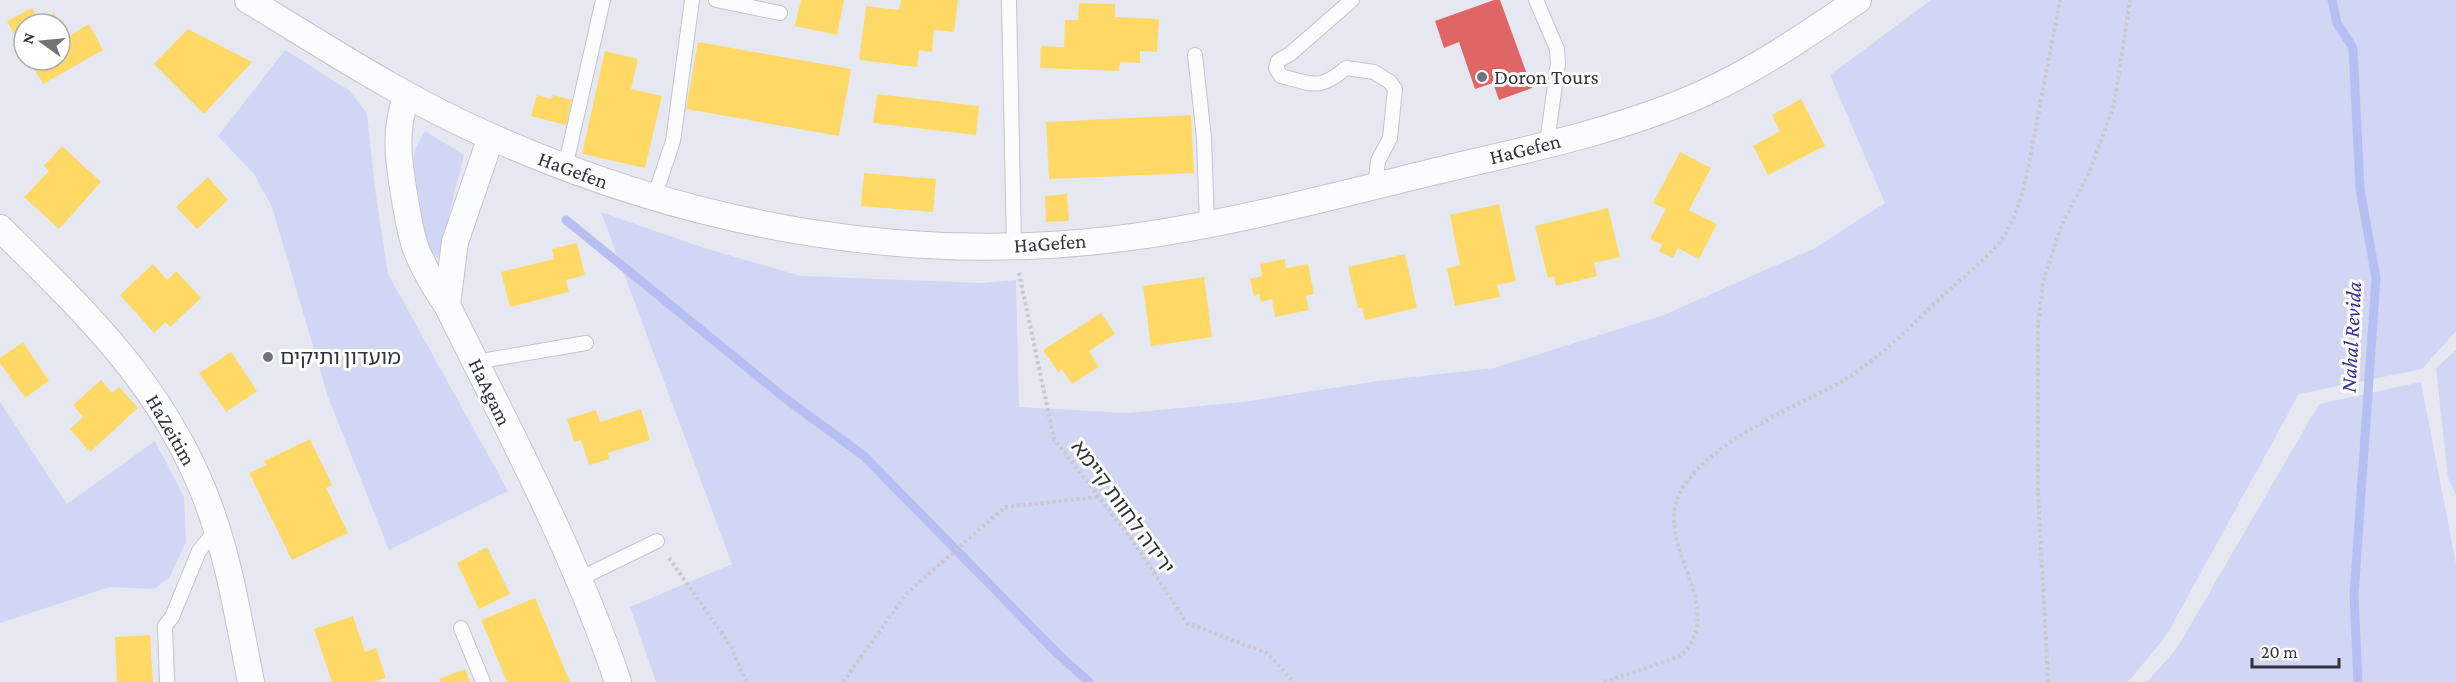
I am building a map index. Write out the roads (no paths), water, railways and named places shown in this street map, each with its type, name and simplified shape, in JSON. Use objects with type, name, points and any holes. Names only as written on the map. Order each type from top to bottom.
[{"type":"street","name":"HaGefen","points":[[248,0],[407,96],[491,137],[565,168],[654,198],[762,225],[851,240],[945,246],[1014,246],[1123,238],[1207,225],[1281,210],[1627,124],[1706,93],[1786,49],[1845,3]]},
{"type":"street","name":"HaAgam","points":[[407,96],[399,121],[399,160],[410,226],[423,265],[447,305],[537,487],[579,579],[618,682]]},
{"type":"street","points":[[447,305],[455,242],[491,137]]},
{"type":"street","name":"HaZeitim","points":[[0,228],[93,320],[148,388],[191,463],[217,530],[232,585],[251,682]]},
{"type":"lane","points":[[565,168],[603,0]]},
{"type":"lane","points":[[654,198],[673,141],[692,0]]},
{"type":"lane","points":[[716,0],[780,13]]},
{"type":"lane","points":[[1010,0],[1014,246]]},
{"type":"lane","points":[[1352,0],[1290,54],[1278,61],[1276,68],[1281,76],[1318,86],[1334,79],[1346,68],[1374,72],[1390,82],[1395,89],[1393,116],[1389,138],[1378,161],[1375,186]]},
{"type":"lane","points":[[1536,0],[1557,49],[1558,63],[1547,143]]},
{"type":"lane","points":[[1195,55],[1204,138],[1207,225]]},
{"type":"lane","points":[[475,362],[586,343]]},
{"type":"lane","points":[[167,682],[165,626],[172,617],[200,551],[217,530]]},
{"type":"lane","points":[[579,579],[657,541]]},
{"type":"lane","points":[[461,628],[483,682]]},
{"type":"waterway","name":"Nahal Revida","points":[[2332,0],[2337,23],[2353,48],[2360,189],[2376,278],[2354,595],[2358,682]]},
{"type":"waterway","points":[[566,220],[786,399],[864,456],[1058,654],[1089,682]]},
{"type":"place","name":"Doron Tours","points":[[1482,77]]},
{"type":"place","name":"מועדון ותיקים","points":[[268,357]]}]
